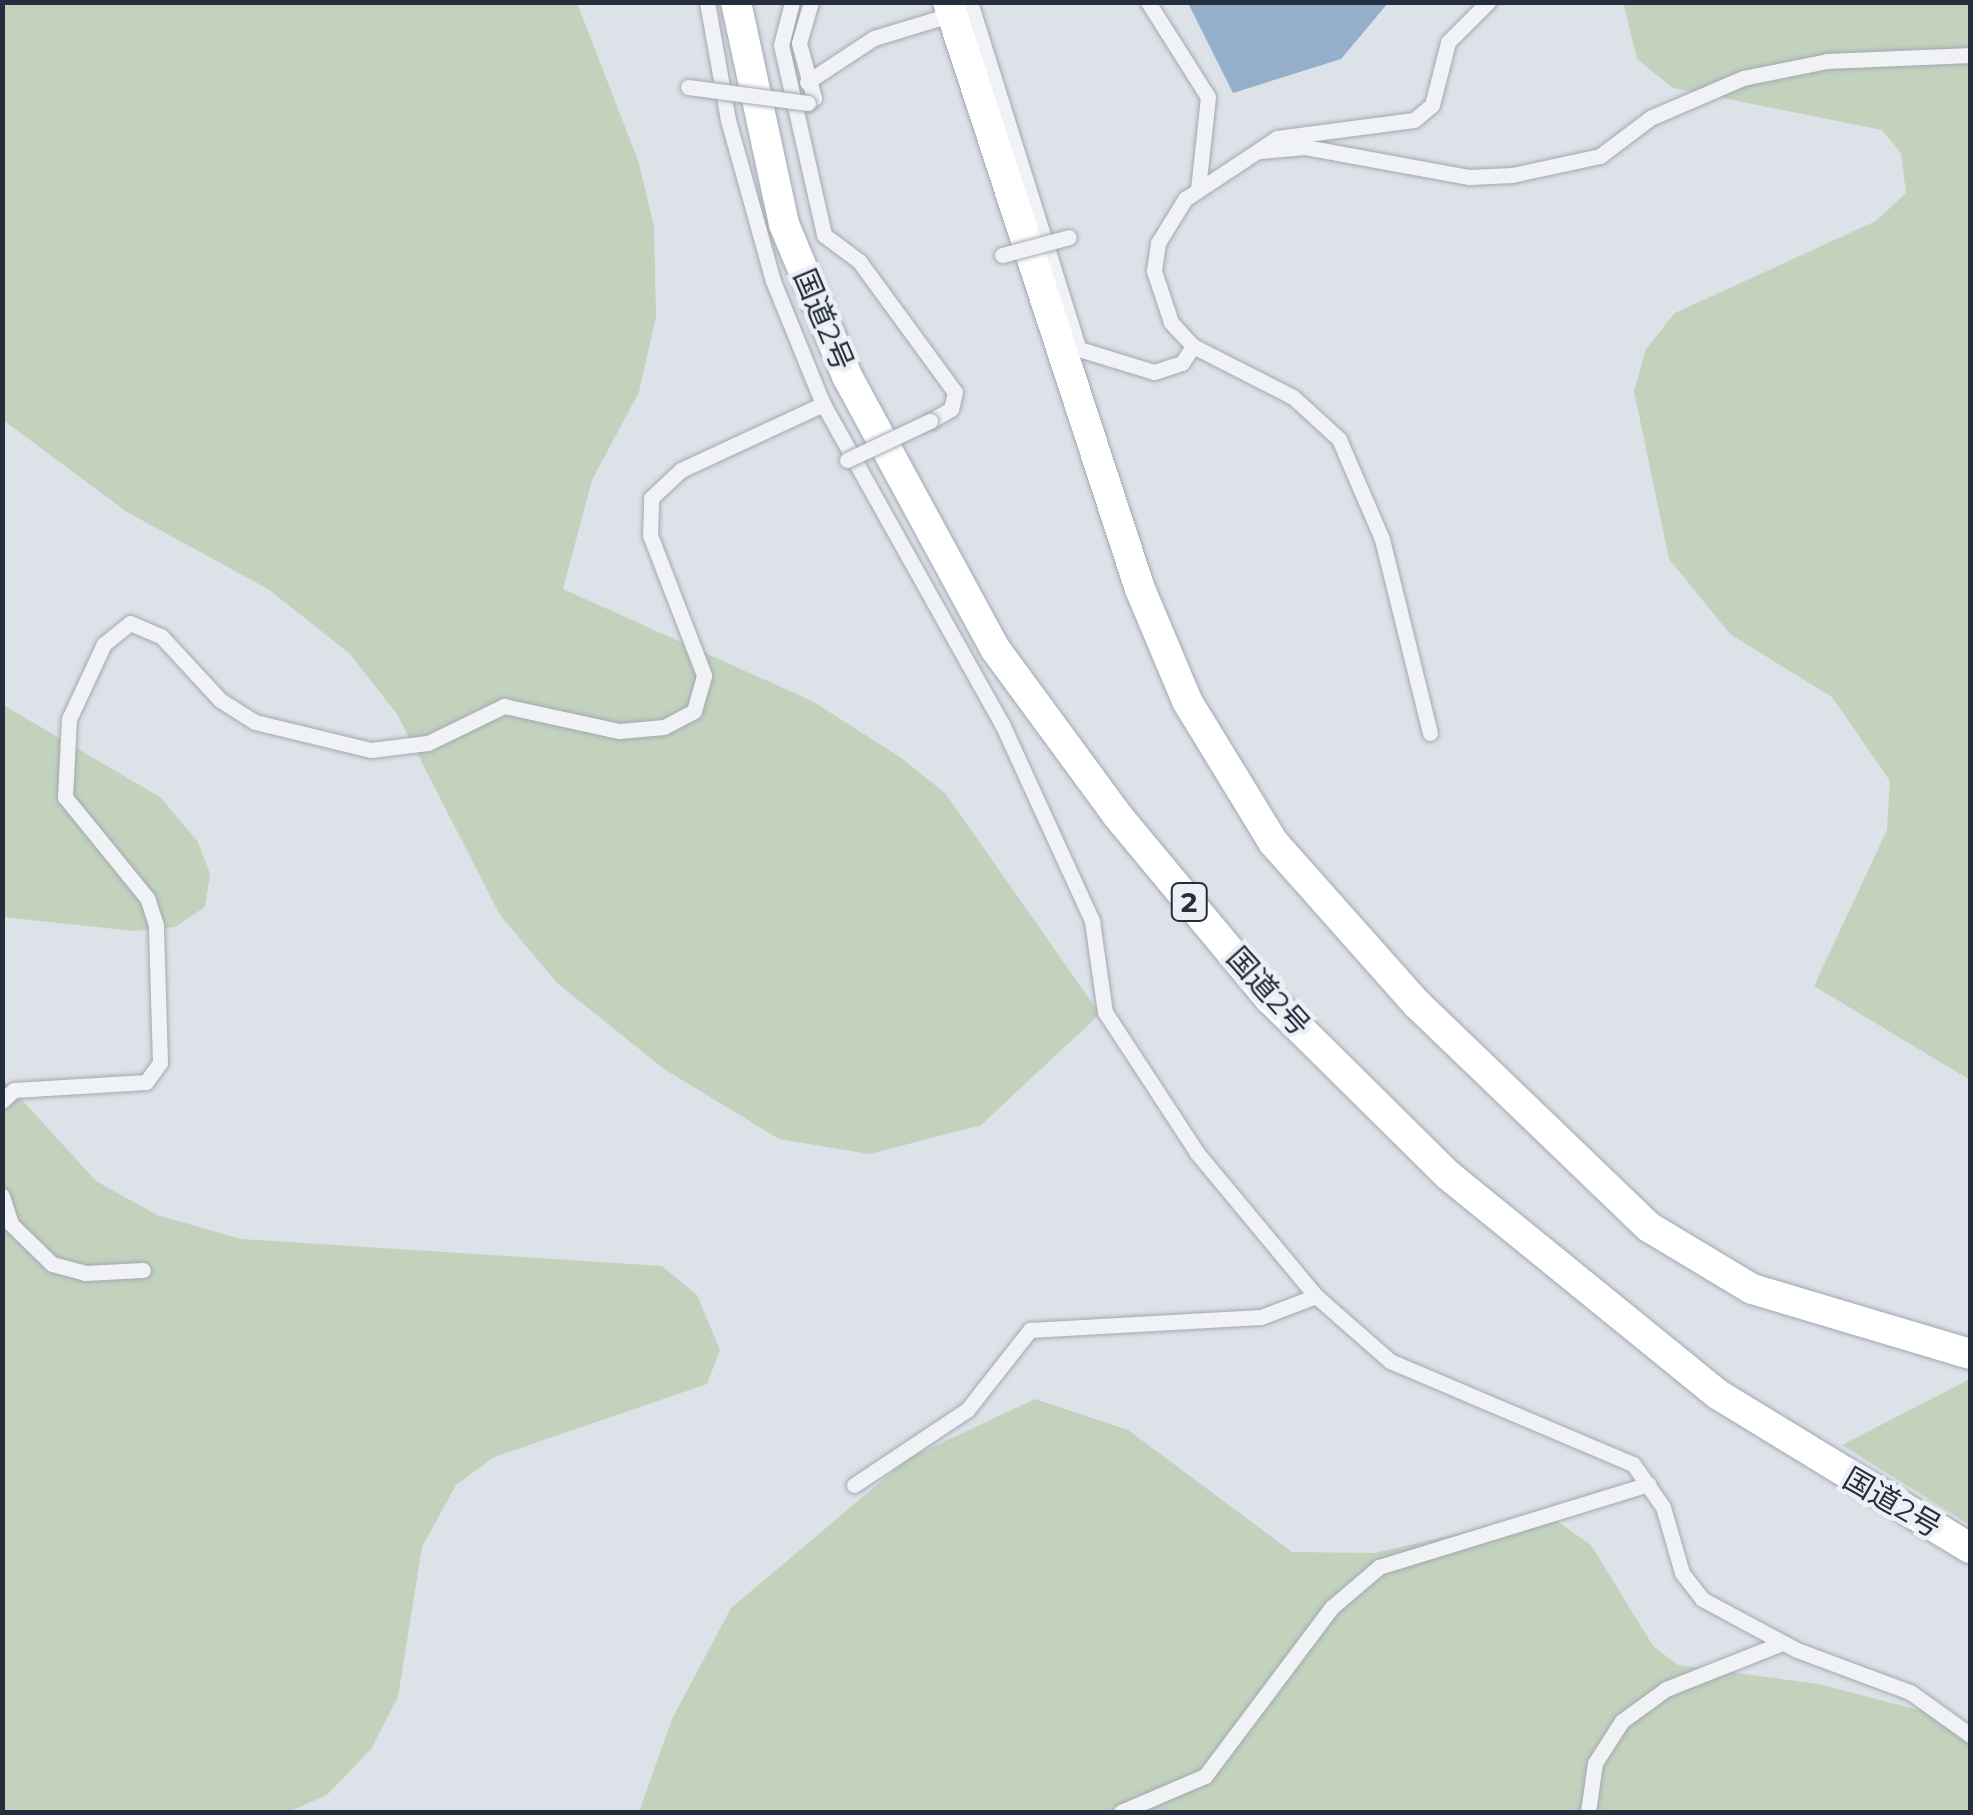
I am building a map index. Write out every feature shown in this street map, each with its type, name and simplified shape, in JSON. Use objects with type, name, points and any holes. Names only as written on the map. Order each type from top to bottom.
[{"type":"highway","name":"国道2号","points":[[736,2],[784,224],[847,376],[996,650],[1117,814],[1270,998],[1462,1187],[1719,1395],[1970,1548]]},
{"type":"highway","points":[[957,6],[1140,590],[1188,701],[1273,842],[1417,1004],[1649,1227],[1752,1290],[1970,1354]]},
{"type":"street","points":[[708,2],[768,263],[822,404],[847,460],[1002,724],[1092,921],[1106,1012],[1198,1154],[1316,1296],[1390,1360],[1501,1415],[1610,1451],[1650,1484],[1682,1573],[1702,1599],[1782,1643],[1910,1692],[1970,1736]]},
{"type":"street","points":[[792,2],[781,45],[819,218],[956,392],[951,409],[847,460]]},
{"type":"street","points":[[688,88],[808,103],[799,43],[811,2]]},
{"type":"street","points":[[1148,2],[1208,97],[1198,190]]},
{"type":"street","points":[[1430,733],[1382,539],[1339,439],[1293,397],[1193,346],[1171,322],[1154,271],[1158,243],[1198,190],[1294,130],[1414,120],[1432,105],[1448,42],[1488,2]]},
{"type":"street","points":[[807,82],[874,38],[957,6],[1079,349],[1154,372],[1182,363],[1193,346]]},
{"type":"street","points":[[1260,152],[1305,147],[1469,176],[1512,175],[1600,156],[1650,118],[1743,78],[1828,61],[1970,55]]},
{"type":"street","points":[[1002,255],[1069,237]]},
{"type":"street","points":[[2,1101],[14,1090],[146,1082],[160,1063],[156,924],[147,898],[66,797],[69,719],[104,644],[130,623],[161,636],[220,700],[255,722],[371,750],[428,743],[504,706],[619,731],[664,727],[694,711],[704,676],[650,535],[651,498],[682,470],[822,404]]},
{"type":"street","points":[[2,1196],[11,1224],[52,1264],[84,1274],[143,1270]]},
{"type":"street","points":[[854,1485],[967,1410],[1030,1330],[1261,1317],[1316,1296]]},
{"type":"street","points":[[1122,1812],[1205,1776],[1332,1607],[1379,1567],[1650,1484]]},
{"type":"street","points":[[1588,1812],[1594,1763],[1622,1721],[1666,1689],[1782,1643]]},
{"type":"green space","points":[[1623,2],[1970,3],[1970,1080],[1814,986],[1887,830],[1890,781],[1832,697],[1730,634],[1669,559],[1634,391],[1646,349],[1675,313],[1876,221],[1906,193],[1901,153],[1882,130],[1673,88],[1637,59]]},
{"type":"green space","points":[[3,3],[577,3],[639,163],[654,227],[656,317],[639,392],[592,480],[563,589],[812,701],[900,757],[945,793],[1100,1014],[981,1125],[870,1154],[779,1139],[664,1069],[557,983],[500,915],[397,714],[349,653],[268,589],[127,512],[3,420]]},
{"type":"green space","points":[[3,705],[160,797],[198,842],[210,874],[205,907],[175,927],[134,931],[3,917]]},
{"type":"green space","points":[[2,1078],[96,1181],[157,1215],[241,1239],[662,1266],[697,1295],[720,1350],[707,1384],[494,1457],[456,1485],[422,1547],[398,1697],[371,1749],[327,1795],[288,1812],[3,1812]]},
{"type":"green space","points":[[1970,1379],[1970,1525],[1842,1445]]},
{"type":"green space","points":[[1035,1399],[1128,1430],[1292,1552],[1375,1553],[1545,1513],[1591,1545],[1653,1646],[1678,1665],[1818,1684],[1934,1714],[1970,1735],[1970,1812],[639,1812],[672,1719],[731,1608],[909,1458]]},
{"type":"water","points":[[1188,3],[1388,3],[1341,59],[1233,93]]}]
